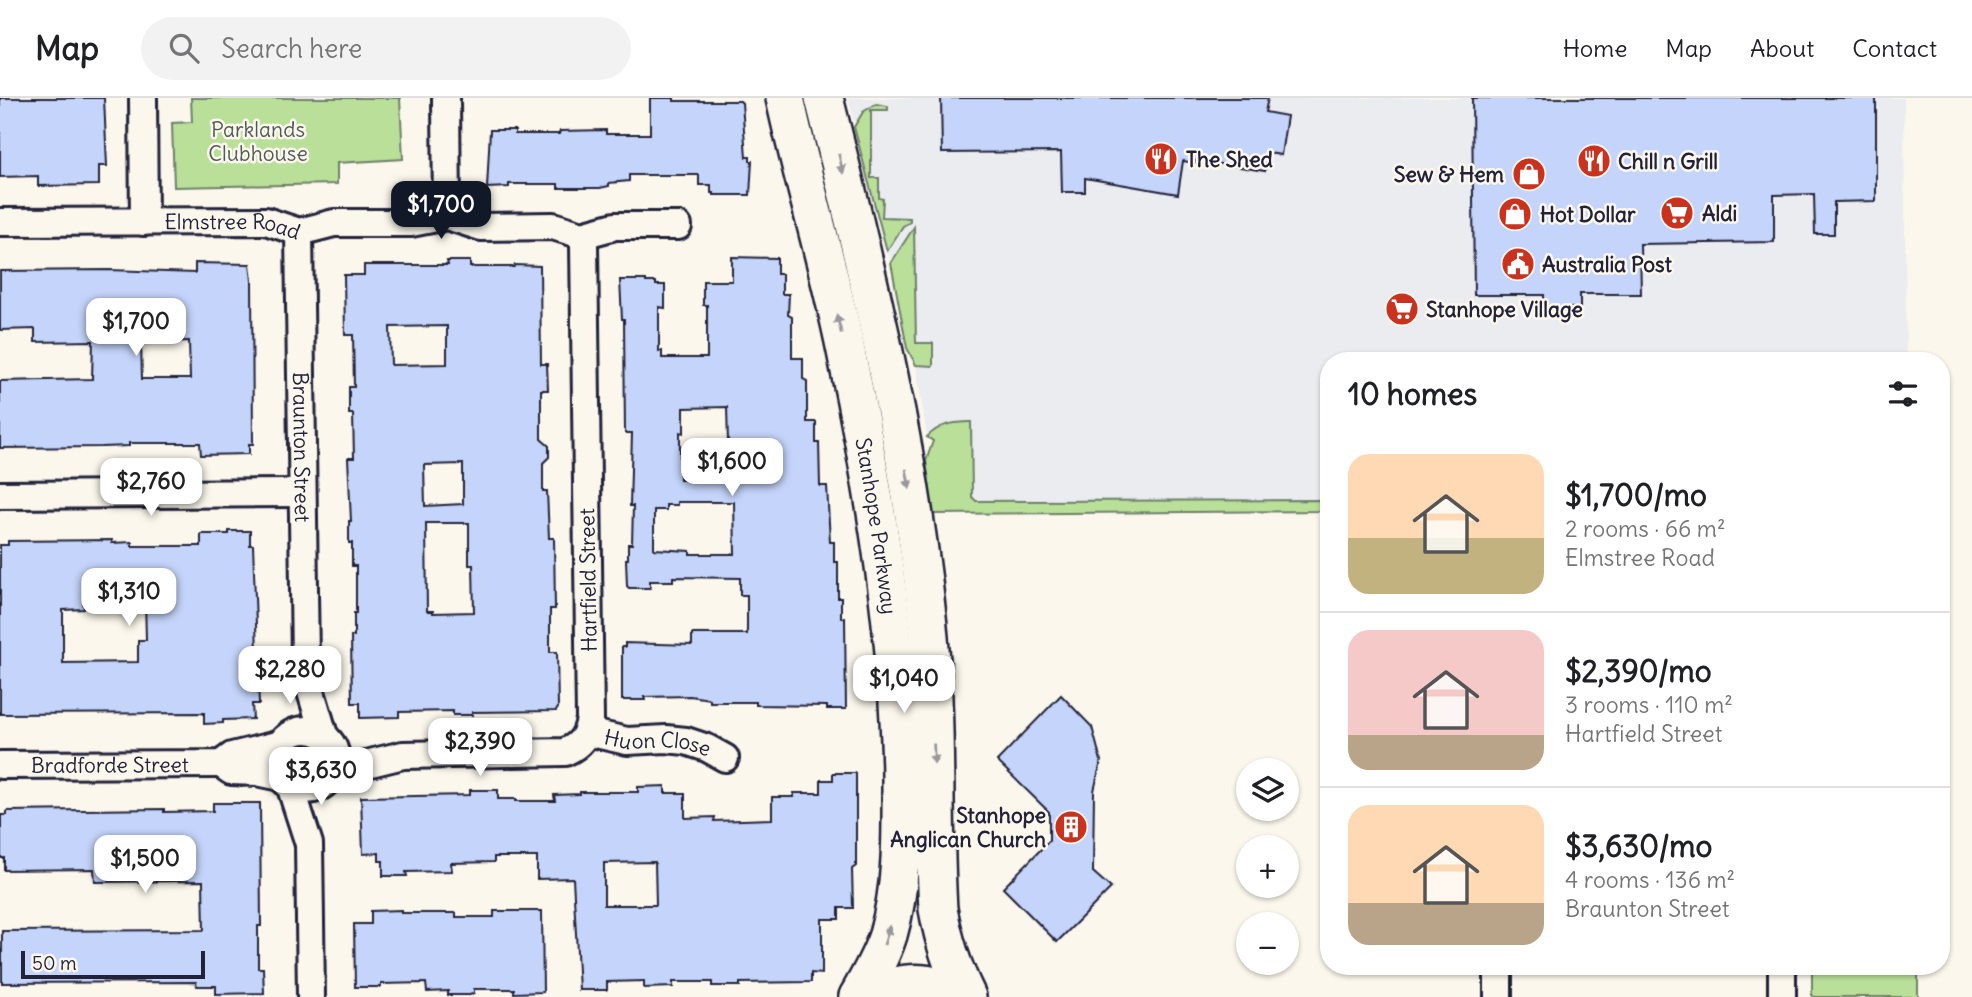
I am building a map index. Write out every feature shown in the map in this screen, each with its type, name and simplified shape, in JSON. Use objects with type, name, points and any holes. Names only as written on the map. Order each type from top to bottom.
[{"type":"main road","name":"Stanhope Parkway","points":[[785,98],[850,370],[873,498],[890,624],[900,730],[901,854],[897,895],[883,948],[858,997]]},
{"type":"main road","name":"Stanhope Parkway","points":[[824,98],[885,353],[911,498],[931,660],[938,909],[951,965],[967,997]]},
{"type":"main road","points":[[858,997],[891,986],[916,983],[937,986],[959,997]]},
{"type":"street","points":[[143,98],[144,222]]},
{"type":"street","points":[[446,98],[447,216]]},
{"type":"street","name":"Elmstree Road","points":[[0,222],[266,220],[299,233],[334,223],[411,223],[447,216],[481,227],[553,226],[582,235]]},
{"type":"street","points":[[582,235],[615,226],[678,226]]},
{"type":"street","name":"Braunton Street","points":[[299,233],[305,661],[311,692],[327,738]]},
{"type":"street","name":"Hartfield Street","points":[[582,235],[585,258],[590,719],[587,732]]},
{"type":"street","points":[[0,495],[302,493]]},
{"type":"street","name":"Braunton Street","points":[[284,740],[296,711],[301,671],[305,661]]},
{"type":"street","points":[[309,844],[276,761],[284,740],[306,730],[353,747],[392,750],[403,755]]},
{"type":"street","points":[[286,781],[307,790],[354,767],[403,755],[556,754],[573,749],[581,743],[587,732]]},
{"type":"street","name":"Huon Close","points":[[587,732],[627,741],[686,741],[725,758]]},
{"type":"street","points":[[311,997],[309,844],[327,782],[337,760],[327,738]]},
{"type":"street","name":"Bradforde Street","points":[[221,764],[232,756],[284,740]]},
{"type":"street","name":"Bradforde Street","points":[[0,765],[221,764],[231,771],[257,772],[286,781]]},
{"type":"street","points":[[1498,975],[1498,997]]},
{"type":"street","points":[[1782,975],[1782,997]]},
{"type":"shaded area","name":"Stanhope Village","points":[[848,98],[1904,98],[1906,352],[1320,352],[1320,500],[976,501],[926,461],[933,441],[927,437],[916,365],[907,348],[891,263]]},
{"type":"green space","name":"Parklands Clubhouse","points":[[191,98],[400,98],[403,159],[337,163],[337,184],[174,187],[172,123],[192,122]]},
{"type":"green space","points":[[876,104],[888,106],[888,110],[871,110],[871,178],[879,178],[879,198],[883,199],[882,217],[910,218],[910,222],[903,226],[887,251],[854,127],[863,112]]},
{"type":"green space","points":[[914,227],[916,343],[933,343],[933,366],[916,365],[907,348],[891,263]]},
{"type":"green space","points":[[971,422],[972,497],[976,501],[1320,500],[1320,511],[933,514],[926,461],[933,441],[927,437],[937,429]]},
{"type":"green space","points":[[1812,975],[1918,975],[1918,997],[1812,995]]},
{"type":"building","points":[[0,98],[104,98],[107,166],[99,166],[99,185],[38,186],[38,176],[0,177]]},
{"type":"building","points":[[650,98],[674,98],[674,101],[740,101],[746,157],[750,157],[752,161],[750,195],[714,195],[711,193],[711,185],[699,185],[699,175],[629,175],[629,181],[609,183],[609,186],[600,188],[558,188],[558,184],[509,184],[509,187],[487,188],[490,130],[515,130],[515,134],[606,130],[606,134],[650,134]]},
{"type":"building","points":[[941,98],[1268,98],[1265,112],[1287,116],[1281,155],[1268,153],[1265,171],[1196,160],[1195,163],[1183,161],[1178,194],[1085,178],[1085,192],[1062,192],[1061,152],[942,153]]},
{"type":"building","points":[[1472,98],[1876,98],[1876,201],[1834,202],[1834,234],[1815,234],[1814,194],[1774,195],[1774,242],[1640,244],[1641,294],[1580,294],[1580,308],[1544,308],[1544,295],[1474,295]]},
{"type":"building","points":[[732,257],[777,258],[777,274],[782,274],[782,294],[789,294],[792,358],[803,358],[803,379],[807,381],[807,422],[816,422],[820,486],[827,486],[830,542],[834,542],[834,562],[838,562],[838,598],[841,598],[841,618],[845,618],[846,709],[827,709],[827,706],[756,705],[756,702],[710,702],[710,699],[690,696],[622,700],[622,647],[625,647],[625,643],[692,645],[692,634],[747,634],[747,595],[740,595],[740,578],[673,577],[673,581],[650,581],[650,588],[627,586],[626,559],[628,544],[632,544],[632,433],[625,433],[624,319],[620,280],[646,280],[656,282],[656,285],[665,285],[665,308],[659,307],[659,351],[662,351],[662,358],[707,358],[707,305],[703,305],[703,281],[732,281]],"holes":[[[727,407],[729,480],[680,480],[680,432],[684,433],[684,408]],[[677,502],[734,502],[735,554],[690,554],[690,551],[654,549],[654,510],[666,510],[666,505],[677,505]]]},
{"type":"building","points":[[447,261],[470,261],[470,267],[540,266],[541,364],[547,364],[548,390],[541,390],[541,439],[549,446],[549,457],[543,463],[543,491],[547,491],[549,538],[554,538],[555,609],[550,609],[550,652],[557,652],[558,708],[556,711],[472,712],[472,715],[453,715],[453,711],[399,712],[399,717],[360,718],[360,703],[352,703],[351,636],[354,636],[356,613],[356,566],[352,566],[352,543],[349,543],[351,521],[348,458],[354,458],[349,387],[354,387],[353,335],[345,335],[344,275],[364,275],[364,265],[448,265]],"holes":[[[447,326],[447,364],[391,365],[390,327]],[[463,464],[463,504],[425,506],[424,465]],[[426,523],[469,523],[469,565],[473,565],[474,612],[427,611]]]},
{"type":"building","points":[[195,263],[250,264],[253,444],[249,444],[249,454],[201,455],[200,443],[0,448],[0,381],[92,379],[93,341],[35,342],[35,329],[0,330],[0,271],[109,270],[195,273]],"holes":[[[189,341],[190,379],[142,379],[141,342]]]},
{"type":"building","points":[[229,531],[250,531],[250,545],[253,545],[259,704],[252,704],[253,719],[204,724],[204,713],[0,714],[0,545],[8,545],[8,541],[112,540],[112,543],[132,542],[132,546],[201,546],[201,534],[229,534]],"holes":[[[83,599],[145,599],[146,640],[138,640],[138,662],[63,663],[63,610],[84,609]]]},
{"type":"building","name":"Stanhope Anglican Church","points":[[1061,695],[1092,727],[1101,761],[1094,791],[1093,872],[1111,888],[1057,942],[1003,888],[1049,841],[1049,812],[997,761]]},
{"type":"building","points":[[833,773],[856,773],[853,908],[839,908],[839,919],[822,919],[822,974],[811,973],[811,982],[712,986],[712,982],[673,982],[673,987],[644,988],[644,981],[607,982],[607,990],[579,990],[573,878],[537,879],[537,857],[494,857],[494,862],[451,863],[452,871],[406,872],[407,876],[383,876],[383,861],[379,861],[379,853],[363,854],[361,797],[470,795],[470,790],[498,790],[498,799],[555,801],[554,795],[638,792],[638,787],[665,786],[665,793],[685,793],[685,818],[715,817],[714,821],[772,819],[772,797],[794,797],[794,793],[821,793],[821,780],[833,780]],"holes":[[[655,862],[656,905],[604,905],[604,863]]]},
{"type":"building","points":[[213,803],[260,803],[261,926],[258,926],[258,968],[263,968],[264,993],[216,994],[216,986],[197,986],[196,982],[2,983],[2,931],[204,930],[203,881],[95,882],[94,869],[4,870],[4,858],[1,858],[1,815],[7,815],[7,811],[213,811]]},
{"type":"building","points":[[401,910],[401,913],[456,913],[456,917],[494,917],[494,911],[542,911],[543,992],[514,993],[514,989],[474,989],[474,993],[470,995],[448,995],[448,991],[427,992],[426,983],[355,987],[354,924],[371,924],[371,911]]},
{"type":"place","name":"The Shed","points":[[1161,159]]},
{"type":"place","name":"Chill n Grill","points":[[1594,161]]},
{"type":"place","name":"Sew & Hem","points":[[1529,174]]},
{"type":"place","name":"Aldi","points":[[1677,213]]},
{"type":"place","name":"Hot Dollar","points":[[1515,214]]},
{"type":"place","name":"Australia Post","points":[[1518,264]]},
{"type":"place","name":"Stanhope Village","points":[[1402,309]]},
{"type":"place","name":"Stanhope Anglican Church","points":[[1071,827]]}]
